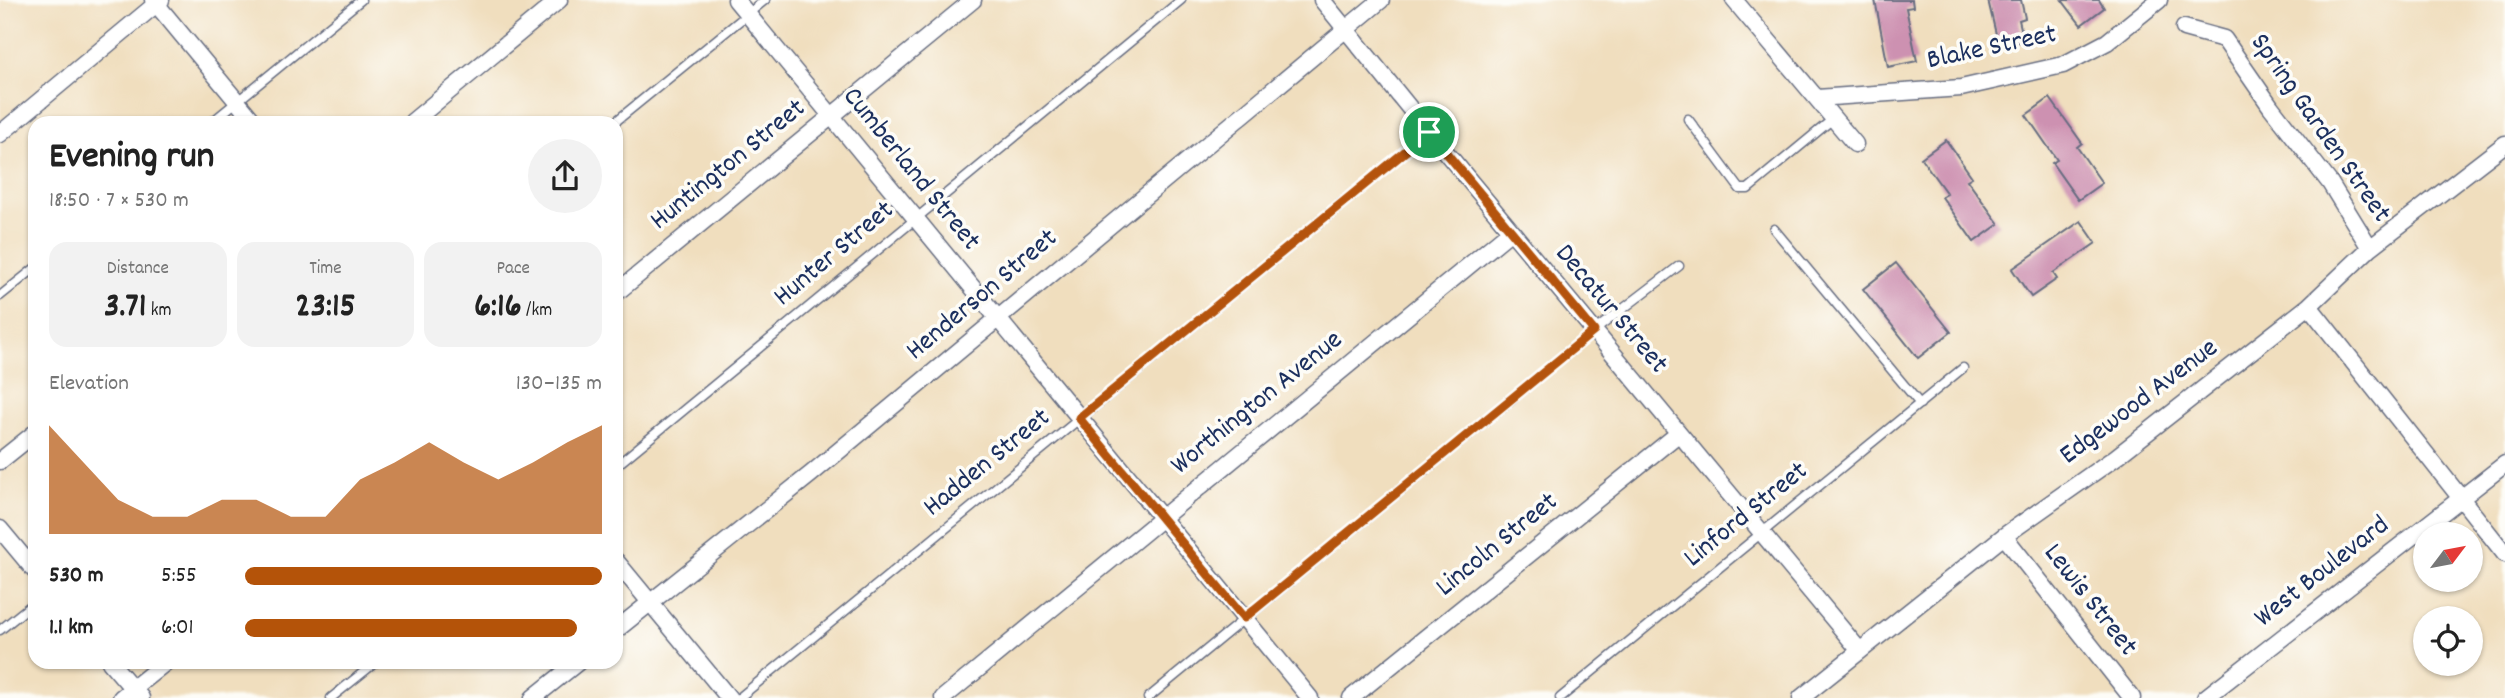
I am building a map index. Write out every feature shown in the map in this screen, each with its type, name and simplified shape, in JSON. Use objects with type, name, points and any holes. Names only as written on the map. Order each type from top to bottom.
[{"type":"street","points":[[419,116],[559,0]]},
{"type":"street","name":"Cumberland Street","points":[[736,0],[1310,698]]},
{"type":"street","name":"Huntington Street","points":[[623,287],[973,0]]},
{"type":"street","name":"Decatur Street","points":[[1322,0],[1860,651]]},
{"type":"street","name":"Henderson Street","points":[[623,624],[811,474],[1381,0]]},
{"type":"street","points":[[1734,0],[1855,144]]},
{"type":"street","name":"Blake Street","points":[[1817,98],[1961,88],[2063,65],[2106,41],[2159,0]]},
{"type":"street","points":[[0,134],[157,1],[249,116]]},
{"type":"street","name":"Spring Garden Street","points":[[2185,28],[2224,38],[2271,107],[2330,183],[2371,248]]},
{"type":"street","name":"Edgewood Avenue","points":[[1801,698],[2004,537],[2116,457],[2309,306],[2371,248],[2505,144]]},
{"type":"street","name":"Worthington Avenue","points":[[943,698],[1511,231]]},
{"type":"street","points":[[2309,306],[2505,554]]},
{"type":"street","name":"Lincoln Street","points":[[1351,698],[1678,434]]},
{"type":"street","points":[[0,461],[28,439]]},
{"type":"street","name":"West Boulevard","points":[[2206,698],[2505,464]]},
{"type":"street","points":[[0,529],[28,563]]},
{"type":"street","name":"Lewis Street","points":[[2004,537],[2132,698]]},
{"type":"street","points":[[623,569],[729,698]]},
{"type":"street","points":[[115,669],[132,695],[159,669]]},
{"type":"street","points":[[533,698],[569,669]]},
{"type":"lane","points":[[220,116],[361,0]]},
{"type":"lane","points":[[622,116],[765,0]]},
{"type":"lane","name":"Hunter Street","points":[[623,460],[1181,0]]},
{"type":"lane","points":[[1688,119],[1740,189],[1748,189],[1834,118]]},
{"type":"lane","name":"Hadden Street","points":[[739,698],[1429,132]]},
{"type":"lane","points":[[1774,229],[1920,404]]},
{"type":"lane","points":[[1148,698],[1594,331],[1679,266]]},
{"type":"lane","points":[[0,296],[28,274]]},
{"type":"lane","name":"Linford Street","points":[[1560,698],[1963,368]]},
{"type":"lane","points":[[0,630],[28,608]]},
{"type":"lane","points":[[331,698],[367,669]]},
{"type":"building","points":[[1875,0],[1912,0],[1913,7],[1906,8],[1917,61],[1888,67]]},
{"type":"building","points":[[1988,0],[2021,0],[2025,18],[2019,20],[2024,41],[1999,47]]},
{"type":"building","points":[[2062,0],[2099,0],[2104,8],[2081,25]]},
{"type":"building","points":[[2050,98],[2082,143],[2077,147],[2102,183],[2078,200],[2052,163],[2057,160],[2026,115]]},
{"type":"building","points":[[1946,140],[1972,177],[1967,180],[1999,224],[1974,242],[1942,197],[1947,194],[1921,158]]},
{"type":"building","points":[[2081,221],[2096,243],[2053,273],[2057,279],[2031,297],[2012,269]]},
{"type":"building","points":[[1896,263],[1951,332],[1918,358],[1863,289]]},
{"type":"route","points":[[1429,132],[1594,331],[1244,618],[1079,418],[1429,132]]}]
